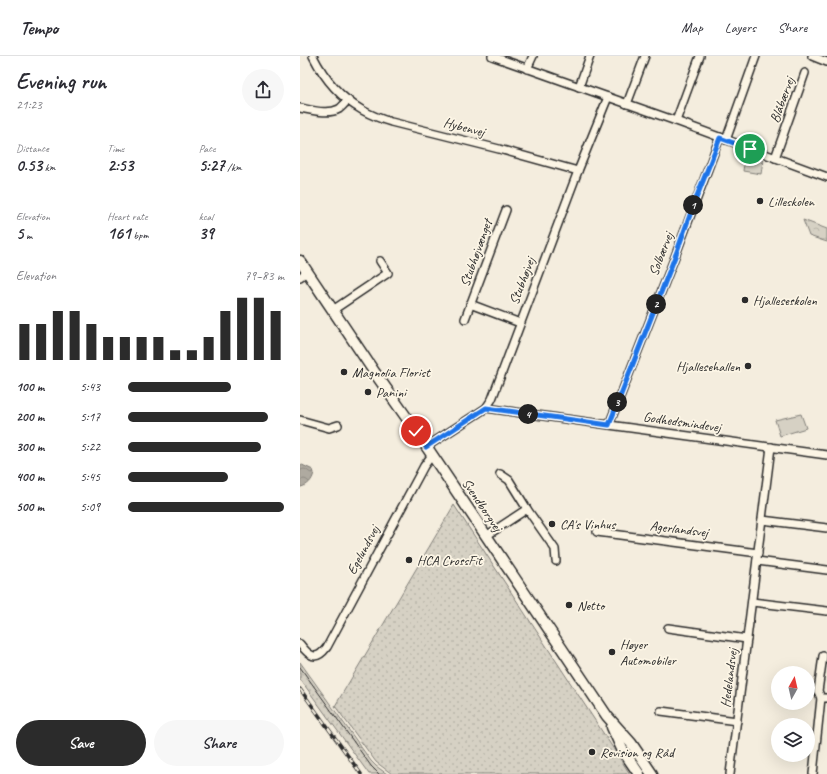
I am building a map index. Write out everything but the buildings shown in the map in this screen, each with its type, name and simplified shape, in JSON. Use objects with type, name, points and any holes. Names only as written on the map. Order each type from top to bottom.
[{"type":"main road","name":"Svendborgvej","points":[[300,262],[304,274],[333,310],[607,716],[631,743],[652,774]]},
{"type":"main road","name":"Svendborgvej","points":[[607,716],[622,749],[639,774]]},
{"type":"street","name":"Hybenvej","points":[[313,56],[320,69],[334,87],[362,110],[391,122],[578,171]]},
{"type":"street","points":[[492,56],[676,121],[775,158],[826,174]]},
{"type":"street","points":[[528,69],[533,56]]},
{"type":"street","points":[[579,87],[590,56]]},
{"type":"street","points":[[627,104],[645,56]]},
{"type":"street","points":[[676,121],[700,56]]},
{"type":"street","points":[[723,139],[756,56]]},
{"type":"street","points":[[812,56],[827,62]]},
{"type":"street","name":"Blåbærvej","points":[[775,158],[805,73]]},
{"type":"street","name":"Stubhøjvej","points":[[429,451],[486,408],[492,399],[578,171],[608,98]]},
{"type":"street","points":[[300,108],[324,112],[335,111],[348,100]]},
{"type":"street","name":"Solbærvej","points":[[609,425],[676,254],[695,201],[723,139]]},
{"type":"street","name":"Stubhøjvænget","points":[[465,319],[506,210]]},
{"type":"street","points":[[333,310],[388,273],[380,261]]},
{"type":"street","name":"Stubhøjvænget","points":[[470,304],[520,323]]},
{"type":"street","name":"Godhedsmindevej","points":[[486,408],[827,455]]},
{"type":"street","points":[[300,420],[329,428],[338,425]]},
{"type":"street","name":"Hedelandsvej","points":[[730,774],[738,721],[771,447]]},
{"type":"street","name":"Egelundsvej","points":[[300,644],[307,654],[310,655],[316,655],[322,652],[327,646],[421,471],[429,451]]},
{"type":"street","points":[[500,474],[509,480],[555,549],[556,561]]},
{"type":"street","points":[[486,536],[527,509]]},
{"type":"street","points":[[762,520],[827,528]]},
{"type":"street","name":"Agerlandsvej","points":[[597,532],[758,552]]},
{"type":"street","points":[[757,561],[827,570]]},
{"type":"street","points":[[752,602],[827,611]]},
{"type":"street","name":"Hedelandsvej","points":[[668,628],[747,639]]},
{"type":"street","points":[[812,774],[824,698],[818,691],[823,656]]},
{"type":"street","name":"Hedelandsvej","points":[[661,711],[738,721]]},
{"type":"green space","points":[[745,157],[763,160],[761,174],[743,171]]},
{"type":"green space","points":[[803,220],[827,229],[827,242],[809,236]]},
{"type":"green space","points":[[801,414],[806,428],[780,436],[775,420]]},
{"type":"green space","points":[[454,505],[630,774],[392,774],[376,762],[335,706]]},
{"type":"green space","points":[[300,662],[371,761],[387,774],[369,774],[300,679]]},
{"type":"water","points":[[300,464],[313,470],[314,473],[309,482],[301,487],[300,487]]},
{"type":"tram line","points":[[300,667],[371,766],[379,774]]},
{"type":"railway","points":[[300,689],[361,774]]},
{"type":"place","name":"Lilleskolen","points":[[760,201]]},
{"type":"place","name":"Hjalleseskolen","points":[[745,300]]},
{"type":"place","name":"Hjallesehallen","points":[[748,366]]},
{"type":"place","name":"Magnolia Florist","points":[[344,372]]},
{"type":"place","name":"Panini","points":[[368,392]]},
{"type":"place","name":"CA's Vinhus","points":[[552,524]]},
{"type":"place","name":"HCA CrossFit","points":[[409,560]]},
{"type":"place","name":"Netto","points":[[569,605]]},
{"type":"place","name":"Høyer Automobiler","points":[[612,652]]},
{"type":"place","name":"Revision og Råd","points":[[592,752]]},
{"type":"route","points":[[416,431],[426,447],[486,408],[609,425],[720,138],[750,149]]}]
